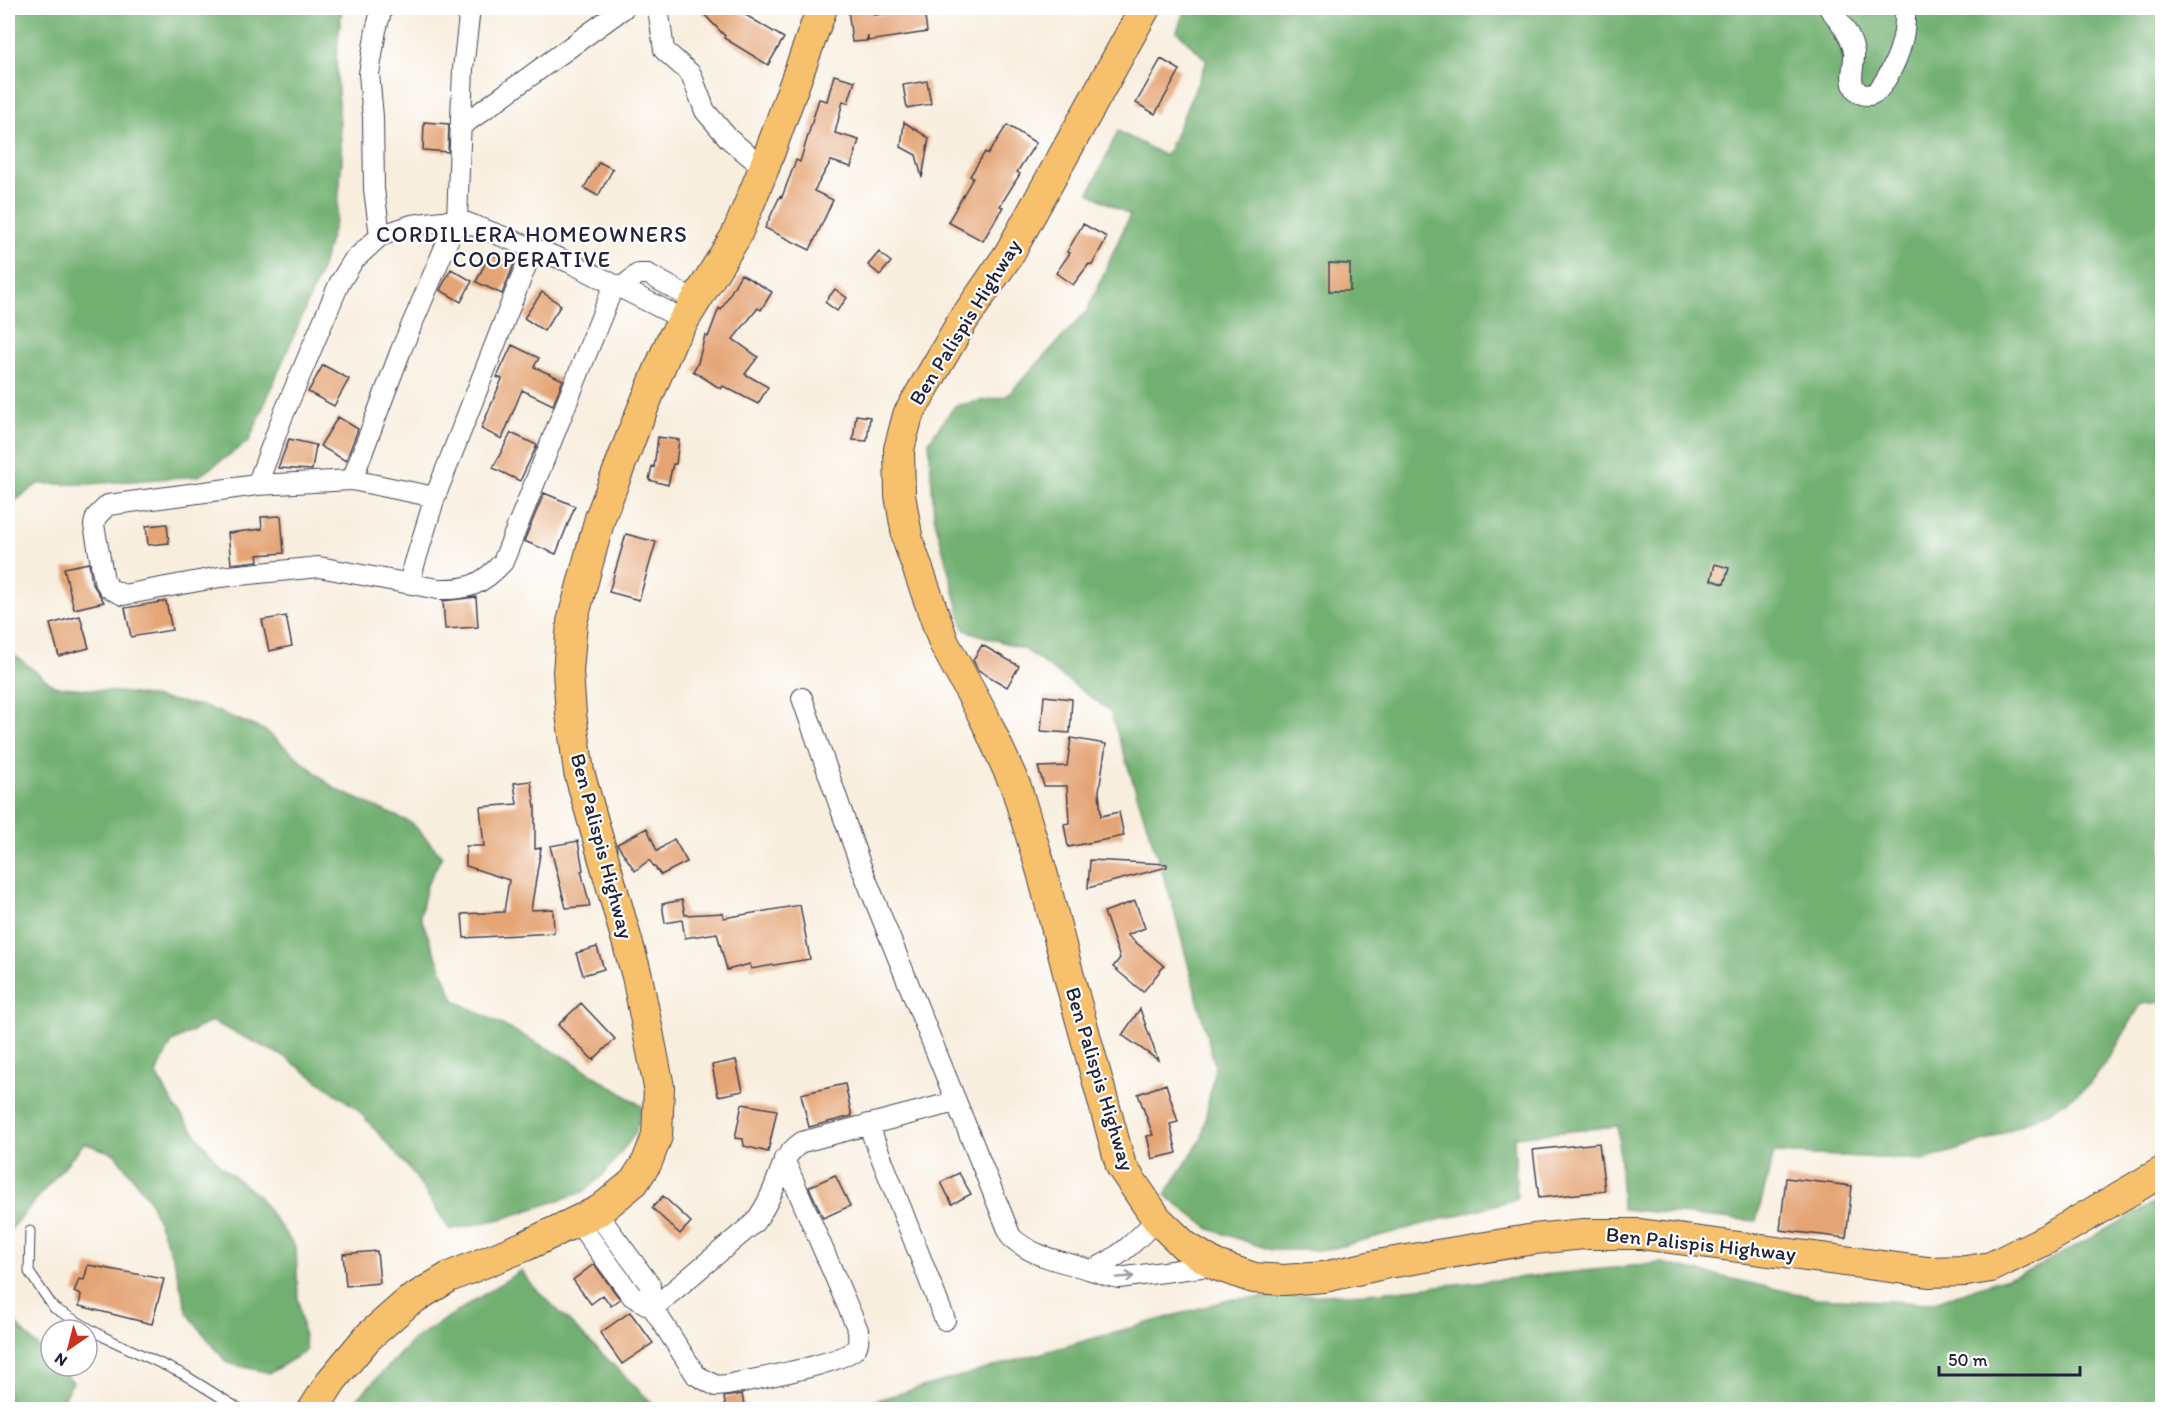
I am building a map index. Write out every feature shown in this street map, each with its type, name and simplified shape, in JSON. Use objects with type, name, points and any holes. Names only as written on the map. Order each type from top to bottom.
[{"type":"main road","name":"Ben Palispis Highway","points":[[313,1410],[332,1380],[367,1338],[408,1302],[449,1278],[525,1246],[586,1216],[634,1182],[647,1162],[657,1136],[659,1087],[637,976],[579,772],[568,672],[572,622],[600,518],[620,464],[671,341],[736,236],[764,168],[822,8]]},
{"type":"main road","name":"Ben Palispis Highway","points":[[1144,8],[1009,254],[962,322],[908,415],[899,449],[900,495],[911,551],[944,643],[984,717],[1016,787],[1042,872],[1122,1166],[1157,1219],[1185,1246],[1216,1264],[1254,1278],[1284,1280],[1324,1277],[1383,1264],[1534,1239],[1584,1234],[1629,1234],[1928,1272],[1966,1272],[1991,1267],[2019,1254],[2163,1172]]},
{"type":"street","points":[[380,236],[374,189],[373,117],[369,74],[382,8]]},
{"type":"street","points":[[351,480],[401,350],[458,219],[462,69],[470,8]]},
{"type":"street","points":[[460,127],[624,8]]},
{"type":"street","points":[[658,8],[664,50],[691,74],[705,111],[729,140],[764,168]]},
{"type":"street","points":[[1829,8],[1847,33],[1854,52],[1853,84],[1857,91],[1864,95],[1874,94],[1882,87],[1896,61],[1903,44],[1905,8]]},
{"type":"street","points":[[257,485],[282,418],[339,284],[353,261],[380,236],[412,225],[458,219],[569,262],[618,287],[690,310]]},
{"type":"street","points":[[409,582],[435,497],[533,248]]},
{"type":"street","points":[[435,497],[351,480],[257,485],[108,505],[96,517],[94,525],[104,580],[109,588],[123,595],[220,577],[319,567],[438,589],[473,586],[490,575],[502,562],[618,287]]},
{"type":"street","points":[[802,698],[860,864],[1011,1237],[1029,1251],[1046,1258],[1119,1278],[1216,1264]]},
{"type":"street","points":[[651,1307],[754,1223],[764,1210],[784,1159],[791,1149],[802,1142],[955,1102]]},
{"type":"street","points":[[868,1124],[945,1320]]},
{"type":"street","points":[[586,1216],[632,1296],[651,1307],[696,1375],[716,1386],[727,1385],[833,1360],[855,1350],[859,1342],[858,1330],[784,1159]]},
{"type":"street","points":[[1092,1270],[1112,1261],[1157,1219]]},
{"type":"lane","points":[[30,1231],[29,1272],[54,1308],[104,1337],[183,1374],[241,1410]]},
{"type":"green space","points":[[8,8],[342,8],[336,58],[342,160],[337,216],[319,276],[249,441],[199,476],[89,484],[38,484],[8,506]]},
{"type":"green space","points":[[1185,8],[2162,8],[2162,1002],[2141,1004],[2113,1052],[2088,1086],[2057,1107],[1988,1140],[1925,1160],[1774,1153],[1756,1221],[1622,1209],[1618,1126],[1514,1137],[1517,1199],[1327,1250],[1271,1250],[1210,1229],[1165,1195],[1202,1138],[1215,1066],[1171,899],[1110,711],[1024,649],[964,630],[934,516],[929,441],[955,406],[1007,396],[1087,311],[1130,215],[1089,193],[1118,131],[1166,156],[1207,61],[1177,31]]},
{"type":"green space","points":[[8,650],[54,686],[128,693],[207,707],[266,731],[335,789],[412,823],[442,856],[427,885],[420,916],[454,1000],[570,1060],[642,1106],[635,1134],[605,1173],[583,1192],[505,1218],[450,1230],[413,1173],[357,1109],[285,1057],[211,1021],[172,1042],[156,1074],[175,1107],[220,1165],[258,1196],[296,1248],[298,1298],[306,1351],[270,1373],[227,1363],[188,1314],[174,1261],[149,1199],[115,1154],[84,1143],[8,1233]]},
{"type":"green space","points":[[2162,1199],[2162,1409],[845,1409],[1232,1299],[1368,1293],[1662,1263],[1816,1298],[1931,1303],[2031,1270]]},
{"type":"green space","points":[[522,1270],[528,1281],[658,1409],[352,1409],[356,1400],[414,1339]]},
{"type":"green space","points":[[8,1309],[13,1321],[39,1348],[39,1378],[69,1378],[73,1382],[58,1407],[8,1409]]},
{"type":"building","points":[[698,8],[734,8],[784,38],[768,65],[724,38],[725,36]]},
{"type":"building","points":[[848,8],[876,8],[874,15],[924,9],[927,32],[868,41],[868,36],[866,41],[852,42]]},
{"type":"building","points":[[1161,59],[1180,70],[1155,114],[1136,103]]},
{"type":"building","points":[[834,75],[855,81],[848,103],[843,101],[835,133],[859,140],[851,167],[831,161],[814,191],[833,200],[810,250],[765,228],[780,196],[782,197],[796,160],[800,162],[819,99],[827,101]]},
{"type":"building","points":[[927,81],[931,104],[907,108],[903,85]]},
{"type":"building","points":[[424,122],[449,124],[448,152],[423,150]]},
{"type":"building","points":[[904,122],[929,138],[922,178],[916,155],[901,147]]},
{"type":"building","points":[[1007,125],[1036,143],[1017,172],[1020,174],[1000,206],[1003,207],[983,241],[948,222],[973,178],[970,176],[985,152],[988,154]]},
{"type":"building","points":[[599,162],[613,169],[598,196],[584,188]]},
{"type":"building","points":[[1083,224],[1107,237],[1092,265],[1089,264],[1073,285],[1056,273],[1070,253],[1067,252]]},
{"type":"building","points":[[879,252],[891,262],[880,275],[868,265]]},
{"type":"building","points":[[490,253],[514,264],[502,294],[476,282]]},
{"type":"building","points":[[1329,263],[1350,264],[1350,291],[1329,291]]},
{"type":"building","points":[[451,269],[472,281],[461,302],[440,290]]},
{"type":"building","points":[[741,274],[772,292],[761,310],[758,308],[733,339],[758,357],[745,374],[768,387],[758,404],[723,386],[721,389],[693,371],[698,363],[705,335],[708,337],[719,308],[721,310]]},
{"type":"building","points":[[835,289],[847,298],[837,311],[825,302]]},
{"type":"building","points":[[542,292],[561,305],[544,331],[524,318]]},
{"type":"building","points":[[512,345],[539,358],[534,367],[563,380],[553,405],[522,390],[502,439],[481,429],[502,379],[497,377]]},
{"type":"building","points":[[323,365],[349,379],[334,406],[308,392]]},
{"type":"building","points":[[856,415],[870,417],[867,441],[853,440]]},
{"type":"building","points":[[338,417],[358,429],[346,461],[320,446]]},
{"type":"building","points":[[511,433],[537,445],[520,481],[493,468]]},
{"type":"building","points":[[658,437],[679,440],[676,464],[673,464],[668,485],[649,480],[652,466],[654,467]]},
{"type":"building","points":[[289,439],[316,445],[312,470],[278,468]]},
{"type":"building","points":[[544,493],[575,506],[556,554],[524,541]]},
{"type":"building","points":[[281,516],[284,553],[257,555],[258,561],[231,564],[228,533],[262,529],[261,517]]},
{"type":"building","points":[[167,524],[169,543],[148,545],[146,526]]},
{"type":"building","points":[[626,534],[656,542],[639,600],[609,592]]},
{"type":"building","points":[[89,563],[92,583],[104,602],[74,609],[64,568]]},
{"type":"building","points":[[1715,564],[1729,568],[1724,584],[1711,580]]},
{"type":"building","points":[[476,597],[478,627],[445,629],[443,601]]},
{"type":"building","points":[[166,601],[172,630],[131,637],[125,608]]},
{"type":"building","points":[[80,616],[89,648],[59,656],[50,624]]},
{"type":"building","points":[[286,616],[292,646],[269,651],[262,620]]},
{"type":"building","points":[[982,645],[1019,666],[1007,687],[978,670],[973,660]]},
{"type":"building","points":[[1044,696],[1072,699],[1070,733],[1041,731]]},
{"type":"building","points":[[1071,738],[1106,744],[1099,791],[1101,816],[1119,812],[1124,836],[1068,847],[1064,824],[1069,823],[1067,786],[1044,786],[1038,767],[1067,766]]},
{"type":"building","points":[[531,781],[535,807],[535,849],[541,848],[531,910],[553,909],[554,933],[464,938],[462,914],[504,912],[509,880],[466,866],[466,846],[484,846],[480,807],[517,804],[514,783]]},
{"type":"building","points":[[647,828],[657,851],[674,839],[687,862],[661,875],[649,860],[635,871],[617,844]]},
{"type":"building","points":[[578,841],[583,870],[581,871],[590,906],[566,908],[550,846]]},
{"type":"building","points":[[1090,860],[1167,864],[1167,867],[1088,888]]},
{"type":"building","points":[[682,900],[685,915],[723,913],[724,918],[800,905],[810,959],[751,969],[750,964],[727,970],[717,933],[685,938],[682,920],[665,923],[662,904]]},
{"type":"building","points":[[1135,901],[1145,928],[1127,935],[1164,966],[1143,992],[1113,967],[1120,958],[1104,912]]},
{"type":"building","points":[[597,947],[604,969],[583,975],[576,953]]},
{"type":"building","points":[[581,1003],[615,1039],[593,1060],[558,1025]]},
{"type":"building","points":[[1140,1009],[1158,1060],[1122,1035]]},
{"type":"building","points":[[736,1060],[743,1091],[718,1096],[712,1065]]},
{"type":"building","points":[[845,1084],[852,1116],[809,1127],[801,1094]]},
{"type":"building","points":[[1166,1084],[1178,1122],[1170,1124],[1177,1153],[1152,1159],[1147,1136],[1153,1135],[1138,1094]]},
{"type":"building","points":[[742,1104],[777,1110],[768,1152],[744,1146],[743,1139],[735,1138]]},
{"type":"building","points":[[1599,1143],[1605,1191],[1539,1198],[1533,1150]]},
{"type":"building","points":[[959,1173],[971,1194],[952,1204],[941,1182]]},
{"type":"building","points":[[835,1175],[850,1206],[823,1218],[809,1187]]},
{"type":"building","points":[[1786,1178],[1852,1186],[1846,1238],[1780,1230]]},
{"type":"building","points":[[663,1196],[691,1222],[680,1234],[652,1208]]},
{"type":"building","points":[[377,1251],[380,1283],[346,1286],[343,1254]]},
{"type":"building","points":[[594,1264],[620,1299],[611,1306],[603,1295],[591,1304],[573,1280]]},
{"type":"building","points":[[88,1265],[164,1279],[152,1324],[79,1306],[81,1295],[74,1292],[79,1279],[84,1280]]},
{"type":"building","points":[[630,1312],[653,1343],[622,1364],[600,1333]]},
{"type":"building","points":[[742,1394],[745,1410],[726,1410],[724,1397]]},
{"type":"district","name":"CORDILLERA HOMEOWNERS COOPERATIVE","points":[[532,246]]}]
